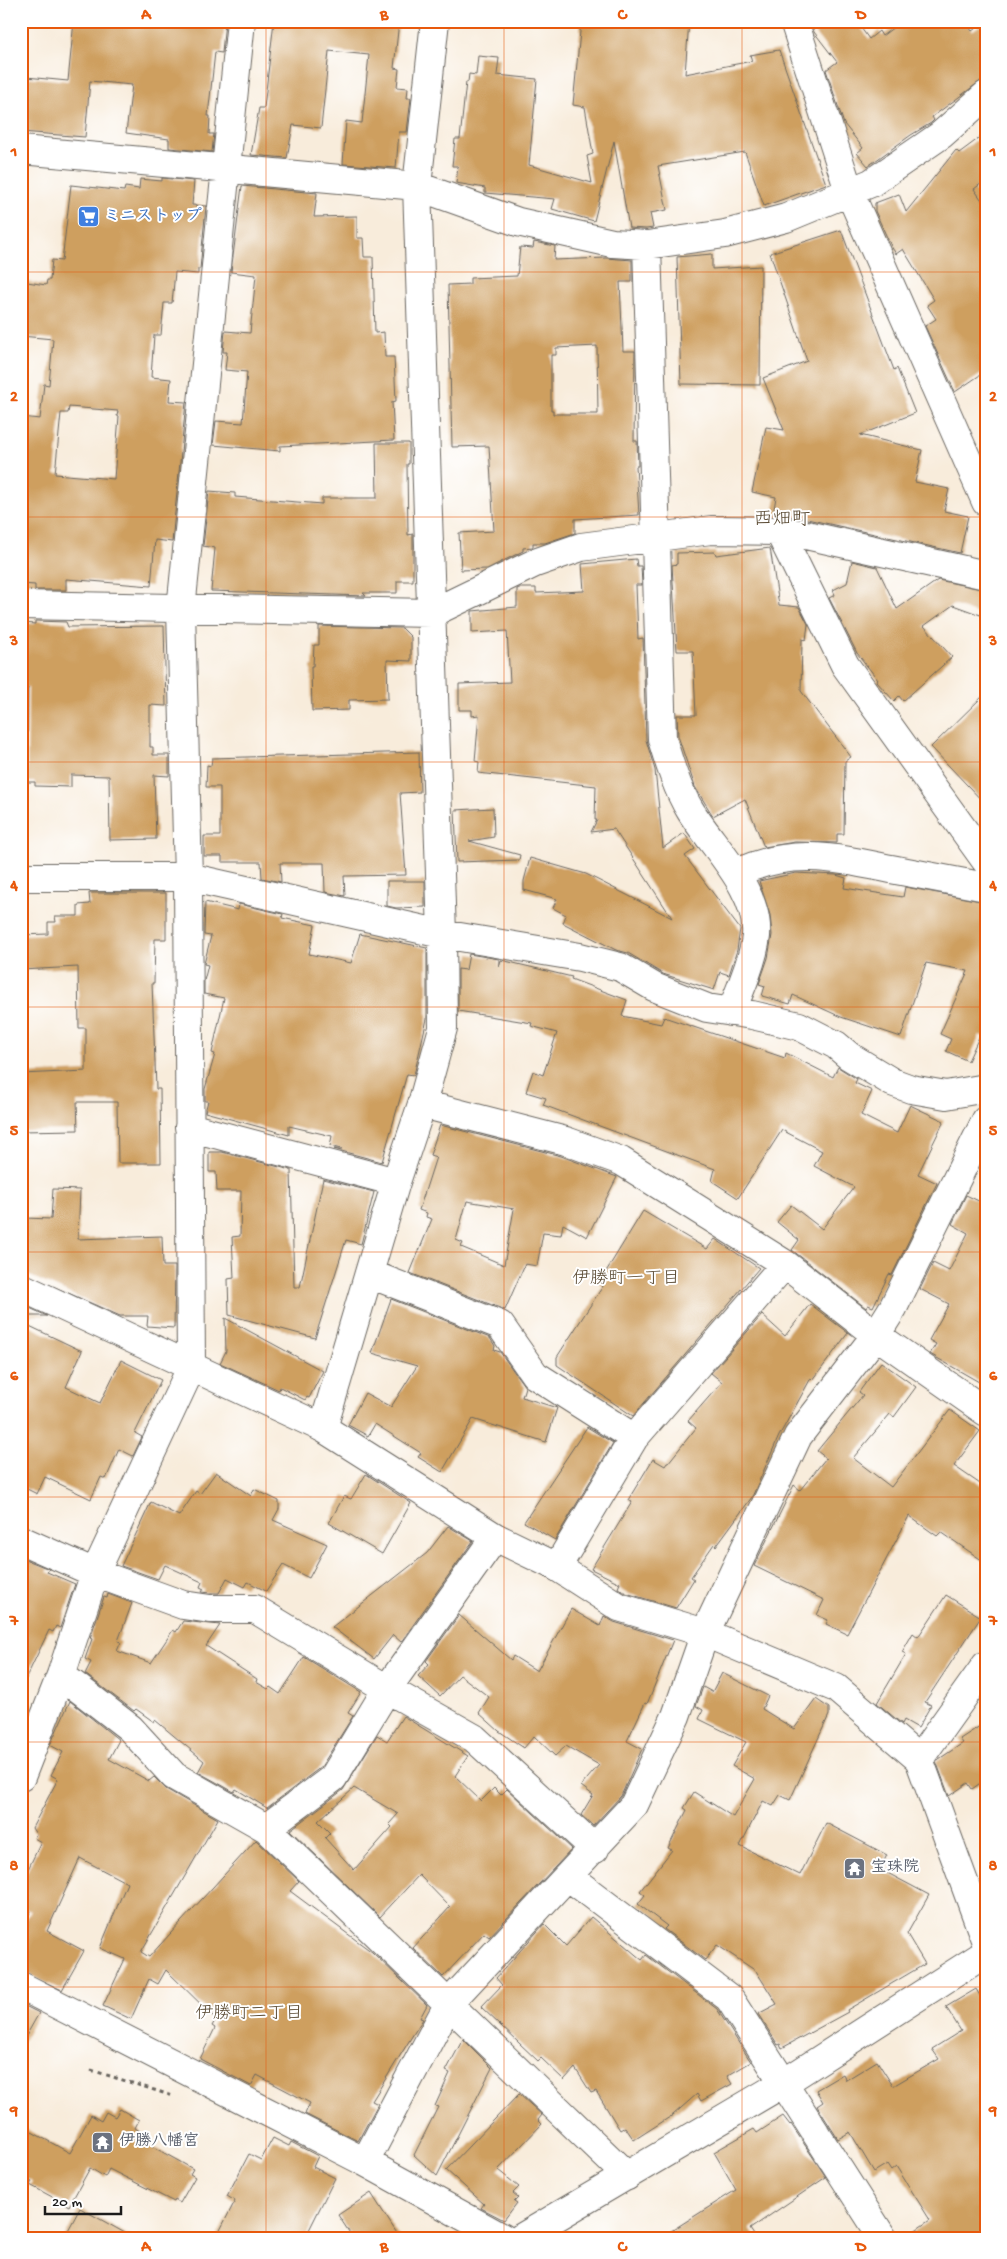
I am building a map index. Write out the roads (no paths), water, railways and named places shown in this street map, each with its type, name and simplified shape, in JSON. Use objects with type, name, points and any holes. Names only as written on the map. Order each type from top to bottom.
[{"type":"street","points":[[21,1777],[29,1736],[61,1675],[95,1573],[191,1368],[188,878],[181,609],[241,21]]},
{"type":"street","points":[[323,1428],[396,1182],[422,1104],[443,1028],[442,934],[417,186],[435,21]]},
{"type":"street","points":[[794,21],[849,191],[986,502]]},
{"type":"street","points":[[21,150],[417,186],[518,222],[612,243],[647,245],[725,234],[786,218],[871,183],[941,135],[986,95]]},
{"type":"street","points":[[647,245],[662,739],[671,767],[689,809],[736,873],[753,911],[756,935],[743,984],[732,1012]]},
{"type":"street","points":[[21,605],[432,612],[535,563],[582,547],[711,530],[780,531],[986,575]]},
{"type":"street","points":[[780,531],[844,665],[986,861]]},
{"type":"street","points":[[736,873],[750,867],[789,858],[822,856],[986,887]]},
{"type":"street","points":[[21,877],[188,878],[442,934],[580,958],[620,967],[654,987],[707,1008],[799,1026],[836,1045],[849,1056],[892,1082],[911,1089],[946,1095],[986,1088]]},
{"type":"street","points":[[422,1104],[566,1141],[621,1161],[785,1264],[876,1335],[986,1412]]},
{"type":"street","points":[[365,2162],[449,2004],[595,1850],[634,1805],[676,1716],[705,1632],[798,1436],[876,1335],[892,1308],[986,1120]]},
{"type":"street","points":[[189,1127],[396,1182]]},
{"type":"street","points":[[556,1567],[634,1438],[785,1264]]},
{"type":"street","points":[[370,1274],[500,1325],[535,1375],[634,1438]]},
{"type":"street","points":[[21,1287],[323,1428],[496,1537],[556,1567],[619,1607],[705,1632],[836,1688],[918,1758],[986,1942]]},
{"type":"street","points":[[266,1828],[333,1778],[387,1689],[496,1537]]},
{"type":"street","points":[[21,1540],[95,1573],[183,1605],[210,1609],[255,1609],[387,1689],[474,1738],[595,1850]]},
{"type":"street","points":[[918,1758],[986,1665]]},
{"type":"street","points":[[61,1675],[130,1728],[174,1776],[266,1828],[627,2176]]},
{"type":"street","points":[[569,1877],[729,1998],[782,2084],[883,2238]]},
{"type":"street","points":[[521,2238],[782,2084],[986,1954]]},
{"type":"street","points":[[21,1986],[365,2162],[503,2238]]},
{"type":"place","name":"ミニストップ","points":[[88,217]]},
{"type":"place","name":"宝珠院","points":[[855,1868]]},
{"type":"place","name":"伊勝八幡宮","points":[[103,2142]]},
{"type":"district","name":"西畑町","points":[[782,520]]},
{"type":"district","name":"伊勝町一丁目","points":[[626,1279]]},
{"type":"district","name":"伊勝町二丁目","points":[[249,2014]]}]
